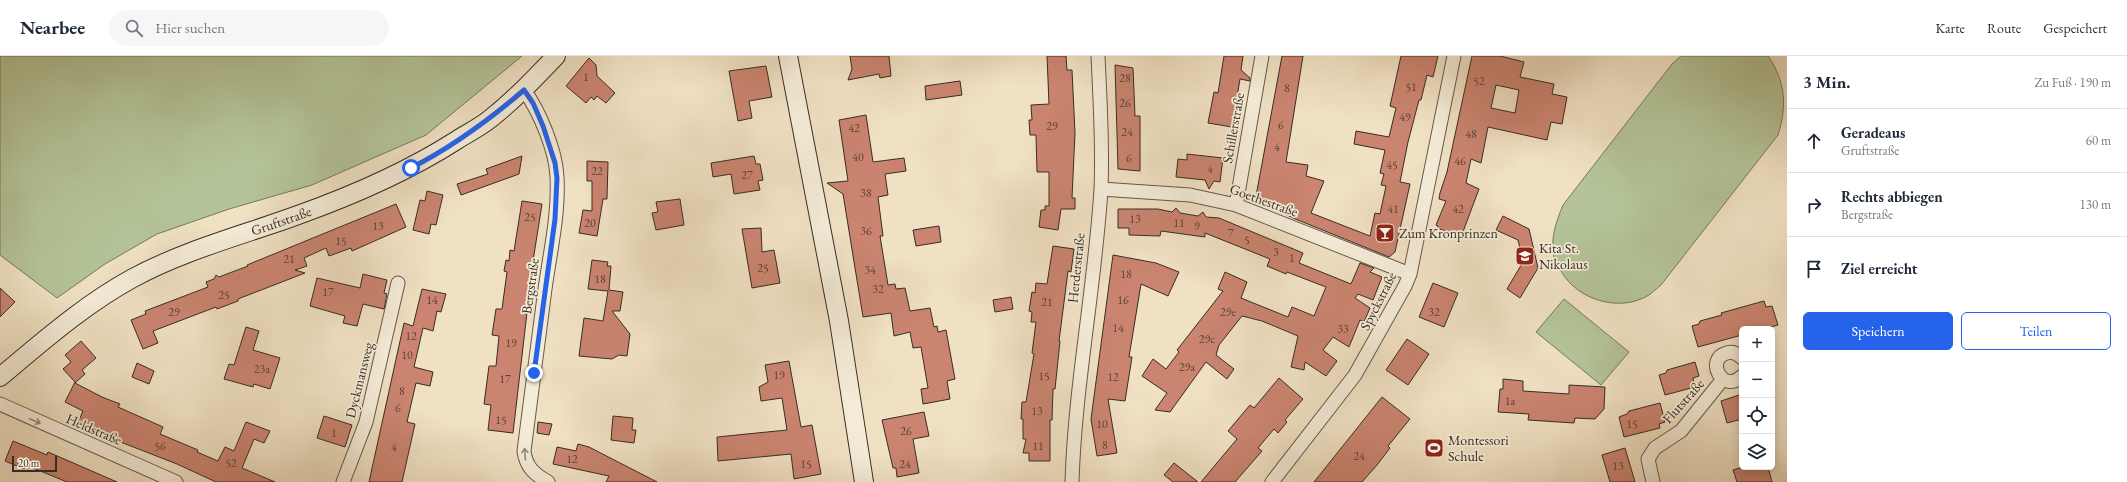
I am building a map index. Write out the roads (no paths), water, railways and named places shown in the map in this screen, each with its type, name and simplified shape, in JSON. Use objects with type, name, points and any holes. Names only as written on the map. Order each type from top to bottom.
[{"type":"main road","name":"Gruftstraße","points":[[0,377],[44,340],[133,278],[172,259],[222,240],[297,216],[369,189],[428,159],[489,120],[524,90],[556,56]]},
{"type":"main road","points":[[788,56],[839,321],[864,482]]},
{"type":"street","name":"Herderstraße","points":[[1072,482],[1074,418],[1100,190],[1101,110],[1098,56]]},
{"type":"street","name":"Schillerstraße","points":[[1236,204],[1262,56]]},
{"type":"street","name":"Spyckstraße","points":[[1272,482],[1355,375],[1383,328],[1410,274],[1454,56]]},
{"type":"street","name":"Bergstraße","points":[[524,90],[533,103],[543,126],[555,163],[557,178],[555,219],[524,451],[526,463],[532,471],[548,482]]},
{"type":"street","name":"Goethestraße","points":[[1100,190],[1190,195],[1236,204],[1410,274]]},
{"type":"street","name":"Dyckmansweg","points":[[343,482],[366,422],[398,283]]},
{"type":"street","name":"Flutstraße","points":[[1739,356],[1731,352],[1719,358],[1717,362],[1717,372],[1723,379],[1734,381],[1739,378]]},
{"type":"street","name":"Flutstraße","points":[[1653,482],[1648,459],[1655,448],[1681,431],[1723,379]]},
{"type":"street","name":"Heldstraße","points":[[0,404],[176,482]]},
{"type":"place","name":"Zum Kronprinzen","points":[[1385,233]]},
{"type":"place","name":"Kita St. Nikolaus","points":[[1525,256]]},
{"type":"place","name":"Montessori Schule","points":[[1434,448]]}]
